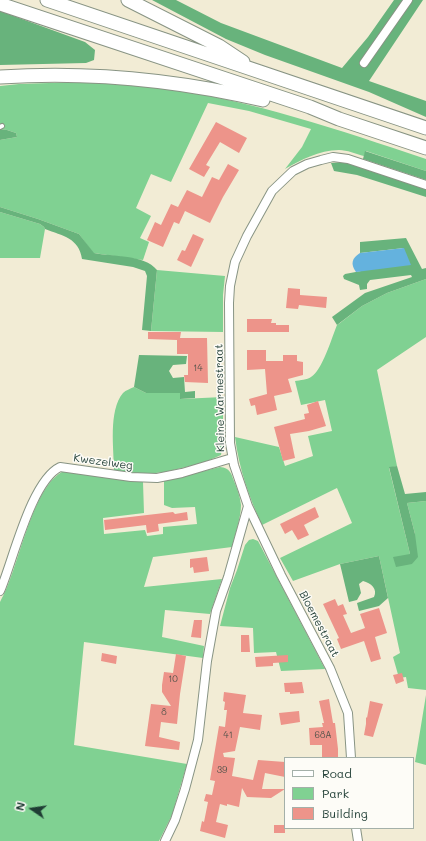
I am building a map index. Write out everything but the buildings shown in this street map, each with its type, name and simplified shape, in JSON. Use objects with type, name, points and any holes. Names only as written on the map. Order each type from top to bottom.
[{"type":"highway","points":[[47,0],[426,128]]},
{"type":"highway","points":[[128,0],[219,46],[258,72]]},
{"type":"highway","points":[[0,4],[310,107],[339,119],[426,148]]},
{"type":"highway","points":[[0,77],[79,76],[146,80],[248,96],[339,119]]},
{"type":"street","points":[[364,63],[408,0]]},
{"type":"street","name":"Kleine Warmestraat","points":[[248,506],[244,498],[232,458],[230,443],[230,286],[235,262],[240,250],[265,202],[272,191],[293,171],[307,164],[333,157],[348,159],[426,185]]},
{"type":"street","name":"Kwezelweg","points":[[0,591],[30,508],[45,480],[54,470],[60,467],[131,478],[156,478],[182,473],[232,458]]},
{"type":"street","points":[[165,841],[175,820],[198,740],[207,661],[216,611],[228,577],[248,506]]},
{"type":"street","name":"Bloemestraat","points":[[248,506],[281,575],[330,668],[346,707],[348,713],[351,757]]},
{"type":"street","points":[[356,829],[358,841]]},
{"type":"green space","points":[[152,0],[176,0],[221,23],[342,68],[368,37],[394,0],[423,0],[369,81],[426,101],[426,117],[369,92],[265,55],[226,39]]},
{"type":"green space","points":[[0,11],[85,42],[95,50],[94,60],[86,63],[0,65]]},
{"type":"green space","points":[[79,82],[161,88],[195,93],[262,108],[328,127],[426,159],[426,171],[366,151],[364,156],[339,150],[332,150],[317,154],[285,169],[302,147],[311,129],[249,111],[208,103],[171,182],[151,174],[136,208],[151,216],[140,238],[149,242],[143,260],[93,253],[79,234],[0,207],[0,140],[17,137],[16,133],[0,129],[0,86]]},
{"type":"green space","points":[[0,129],[16,133],[17,137],[0,140]]},
{"type":"green space","points":[[365,151],[426,171],[426,180],[363,159]]},
{"type":"green space","points":[[344,162],[426,189],[426,197],[357,175],[334,171],[331,163]]},
{"type":"green space","points":[[0,207],[79,234],[94,253],[128,257],[144,261],[151,265],[157,270],[151,331],[142,330],[147,276],[145,271],[133,267],[82,259],[74,242],[64,236],[45,229],[40,224],[0,212]]},
{"type":"green space","points":[[0,212],[40,224],[44,227],[45,229],[40,258],[0,258]]},
{"type":"green space","points":[[406,238],[422,269],[426,268],[426,279],[387,293],[362,306],[337,325],[332,317],[365,293],[412,277],[411,275],[370,280],[367,284],[367,289],[360,290],[359,285],[344,279],[343,276],[345,274],[361,271],[404,248],[360,253],[360,242]]},
{"type":"green space","points":[[157,270],[225,276],[223,295],[223,332],[151,331]]},
{"type":"green space","points":[[426,279],[426,337],[377,370],[397,466],[389,468],[412,564],[415,534],[407,503],[426,501],[426,690],[408,688],[406,677],[399,678],[393,657],[400,653],[379,556],[340,564],[293,581],[280,558],[352,523],[337,488],[262,525],[245,482],[235,437],[279,447],[285,466],[313,456],[308,436],[332,431],[325,400],[301,405],[295,381],[308,379],[315,374],[323,361],[337,325],[362,306],[387,293]]},
{"type":"green space","points":[[139,355],[187,356],[186,364],[173,365],[169,371],[173,378],[184,377],[185,392],[195,391],[195,398],[180,399],[180,393],[146,393],[134,387]]},
{"type":"green space","points":[[134,387],[146,393],[180,393],[181,399],[223,397],[223,443],[221,455],[203,463],[165,472],[146,474],[114,471],[113,430],[115,410],[123,393]]},
{"type":"green space","points":[[397,466],[405,494],[426,492],[426,501],[407,503],[415,534],[418,557],[412,564],[396,567],[393,557],[410,554],[389,467]]},
{"type":"green space","points":[[220,467],[226,468],[231,473],[241,502],[238,526],[232,547],[153,557],[144,587],[222,579],[210,614],[165,610],[162,637],[204,646],[203,658],[84,642],[74,745],[187,764],[172,815],[159,841],[0,841],[0,602],[7,588],[34,511],[43,493],[53,480],[64,471],[143,482],[144,513],[103,518],[104,534],[145,530],[147,536],[163,534],[163,527],[197,524],[195,507],[172,508],[164,505],[164,481]]},
{"type":"green space","points":[[253,539],[258,541],[325,669],[281,671],[276,652],[254,653],[253,628],[220,626],[230,588],[245,545],[249,540]]},
{"type":"green space","points":[[379,556],[388,598],[379,606],[359,611],[357,603],[374,597],[375,591],[369,583],[363,581],[359,584],[361,593],[357,600],[349,602],[340,564]]},
{"type":"green space","points":[[426,695],[426,765],[415,762]]},
{"type":"water","points":[[404,248],[411,265],[356,272],[353,266],[355,257],[360,253]]}]
